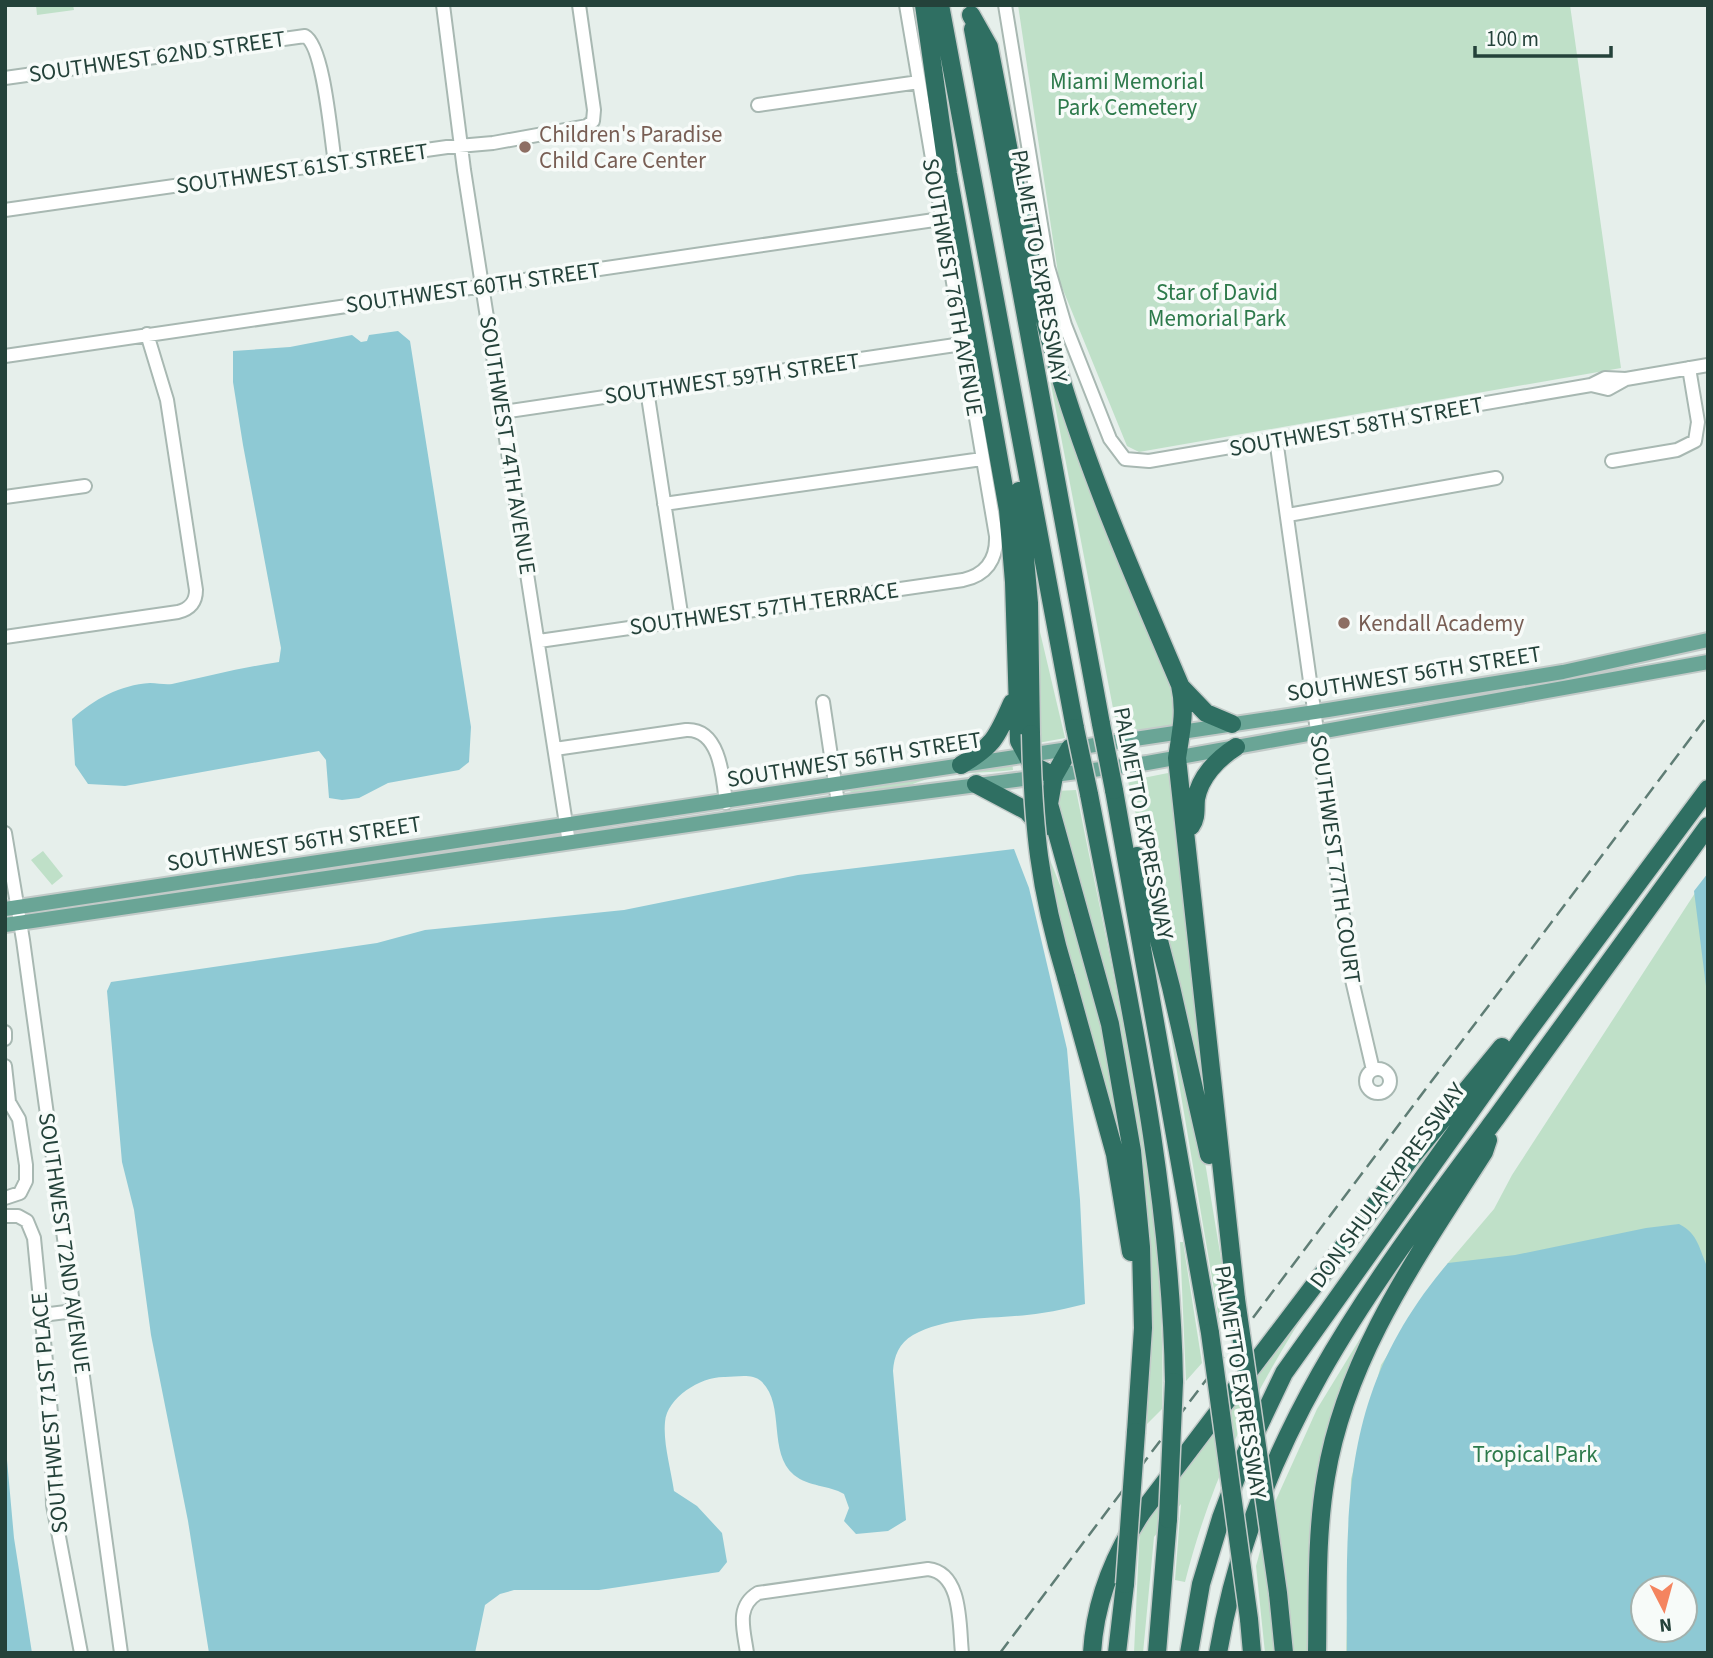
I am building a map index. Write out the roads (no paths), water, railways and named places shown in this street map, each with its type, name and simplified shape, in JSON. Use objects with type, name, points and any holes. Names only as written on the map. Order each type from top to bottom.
[{"type":"highway","points":[[924,5],[946,162],[1008,510],[1014,582],[1019,741],[1023,755],[1032,765],[1054,776]]},
{"type":"highway","points":[[940,5],[1162,1195],[1171,1281],[1174,1381],[1168,1519],[1157,1653]]},
{"type":"highway","points":[[970,10],[989,47],[1036,279],[1068,400],[1105,510],[1180,685],[1185,710],[1177,758],[1187,832],[1223,1199],[1284,1653]]},
{"type":"highway","name":"PALMETTO EXPRESSWAY","points":[[970,10],[1114,790],[1210,1333],[1252,1653]]},
{"type":"highway","points":[[1023,456],[1019,492],[1029,603],[1036,850],[1045,904],[1099,1088],[1118,1169],[1130,1244],[1140,1357]]},
{"type":"highway","points":[[1180,685],[1200,708],[1232,724]]},
{"type":"highway","points":[[961,765],[981,753],[999,736],[1017,694]]},
{"type":"highway","points":[[1187,832],[1195,820],[1201,784],[1213,765],[1236,747]]},
{"type":"highway","points":[[1070,748],[1054,776],[1049,804],[1108,1014],[1128,1117],[1142,1247],[1143,1328],[1124,1593],[1117,1653]]},
{"type":"highway","points":[[976,784],[1027,811],[1063,858]]},
{"type":"highway","name":"DON SHULA EXPRESSWAY","points":[[1189,1653],[1201,1584],[1221,1518],[1244,1457],[1284,1373],[1522,1039],[1708,789]]},
{"type":"highway","points":[[1119,818],[1134,846],[1182,1031],[1212,1171],[1223,1199]]},
{"type":"highway","name":"DON SHULA EXPRESSWAY","points":[[1218,1653],[1233,1581],[1252,1516],[1307,1392],[1343,1331],[1396,1253],[1708,826]]},
{"type":"highway","points":[[1092,1653],[1106,1583],[1126,1538],[1143,1511],[1410,1159],[1503,1047],[1522,1039]]},
{"type":"highway","points":[[1317,1653],[1322,1502],[1335,1435],[1347,1393],[1389,1305],[1484,1152],[1496,1117]]},
{"type":"highway","points":[[1124,1593],[1127,1653]]},
{"type":"main road","name":"SOUTHWEST 56TH STREET","points":[[11,908],[836,787],[1023,755],[1316,712],[1563,672],[1708,640]]},
{"type":"main road","name":"SOUTHWEST 56TH STREET","points":[[13,924],[838,803],[1177,758],[1318,730],[1708,662]]},
{"type":"main road","points":[[726,803],[729,819]]},
{"type":"street","name":"SOUTHWEST 74TH AVENUE","points":[[443,5],[461,146],[569,843]]},
{"type":"street","name":"SOUTHWEST 61ST STREET","points":[[5,210],[582,128],[590,125],[594,118],[579,5]]},
{"type":"street","name":"SOUTHWEST 76TH AVENUE","points":[[906,5],[996,541],[988,568]]},
{"type":"street","name":"SOUTHWEST 58TH STREET","points":[[1005,5],[1048,267],[1070,338],[1110,439],[1122,457],[1143,461],[1591,386],[1611,388],[1626,379],[1708,365]]},
{"type":"street","name":"SOUTHWEST 62ND STREET","points":[[5,78],[293,36],[308,37],[318,61],[335,163]]},
{"type":"street","points":[[758,105],[919,82]]},
{"type":"street","name":"SOUTHWEST 60TH STREET","points":[[5,356],[941,219]]},
{"type":"street","points":[[5,637],[178,612],[193,603],[196,590],[167,400],[147,334]]},
{"type":"street","name":"SOUTHWEST 59TH STREET","points":[[503,412],[962,344]]},
{"type":"street","points":[[1612,461],[1682,449],[1695,441],[1698,422],[1689,368]]},
{"type":"street","points":[[647,390],[682,620]]},
{"type":"street","name":"SOUTHWEST 77TH COURT","points":[[1276,439],[1355,999],[1373,1070]]},
{"type":"street","points":[[664,504],[982,458]]},
{"type":"street","points":[[1287,515],[1496,478]]},
{"type":"street","points":[[5,497],[85,486]]},
{"type":"street","name":"SOUTHWEST 57TH TERRACE","points":[[539,641],[963,580],[988,568]]},
{"type":"street","points":[[823,702],[838,803]]},
{"type":"street","points":[[555,749],[686,730],[706,734],[718,760],[726,803]]},
{"type":"street","name":"SOUTHWEST 72ND AVENUE","points":[[5,833],[13,924],[74,1311],[121,1653]]},
{"type":"street","points":[[5,1032],[5,1039]]},
{"type":"street","points":[[5,1066],[7,1101],[17,1111],[27,1177],[23,1190],[5,1198]]},
{"type":"street","name":"SOUTHWEST 71ST PLACE","points":[[5,1216],[23,1218],[32,1231],[52,1425],[53,1505],[81,1653]]},
{"type":"street","points":[[42,1315],[74,1311]]},
{"type":"street","points":[[747,1653],[742,1619],[744,1606],[754,1595],[765,1591],[925,1569],[943,1573],[955,1595],[962,1653]]},
{"type":"water","points":[[398,331],[410,341],[471,727],[469,762],[459,770],[388,783],[359,798],[342,800],[329,798],[326,760],[319,751],[125,786],[88,784],[75,765],[72,719],[98,699],[139,684],[172,684],[279,662],[281,648],[233,382],[233,351],[290,347],[352,335],[361,342],[367,341],[369,335]]},
{"type":"water","points":[[1014,849],[1029,888],[1067,1049],[1080,1200],[1085,1304],[1042,1313],[944,1324],[928,1328],[904,1342],[896,1355],[893,1371],[906,1520],[888,1531],[856,1534],[844,1521],[849,1508],[844,1494],[800,1479],[786,1465],[778,1441],[773,1402],[761,1381],[749,1376],[716,1378],[696,1384],[672,1404],[667,1413],[665,1430],[674,1491],[697,1506],[722,1533],[727,1562],[719,1572],[599,1590],[514,1590],[500,1594],[485,1605],[475,1653],[209,1653],[188,1521],[151,1335],[134,1210],[122,1162],[107,991],[111,982],[377,943],[425,930],[624,910],[798,875]]},
{"type":"water","points":[[1708,873],[1708,1002],[1694,891]]},
{"type":"water","name":"Tropical Park","points":[[1679,1224],[1691,1233],[1698,1243],[1708,1268],[1708,1653],[1347,1653],[1347,1544],[1357,1447],[1369,1400],[1387,1355],[1413,1309],[1448,1263],[1515,1255],[1646,1228]]},
{"type":"water","points":[[5,1394],[7,1460],[14,1538],[32,1653],[5,1653]]},
{"type":"railway","points":[[1000,1653],[1708,715]]},
{"type":"place","name":"Children's Paradise Child Care Center","points":[[525,147]]},
{"type":"place","name":"Kendall Academy","points":[[1344,623]]},
{"type":"park label","name":"Miami Memorial Park Cemetery","points":[[1127,94]]},
{"type":"park label","name":"Star of David Memorial Park","points":[[1217,305]]}]
